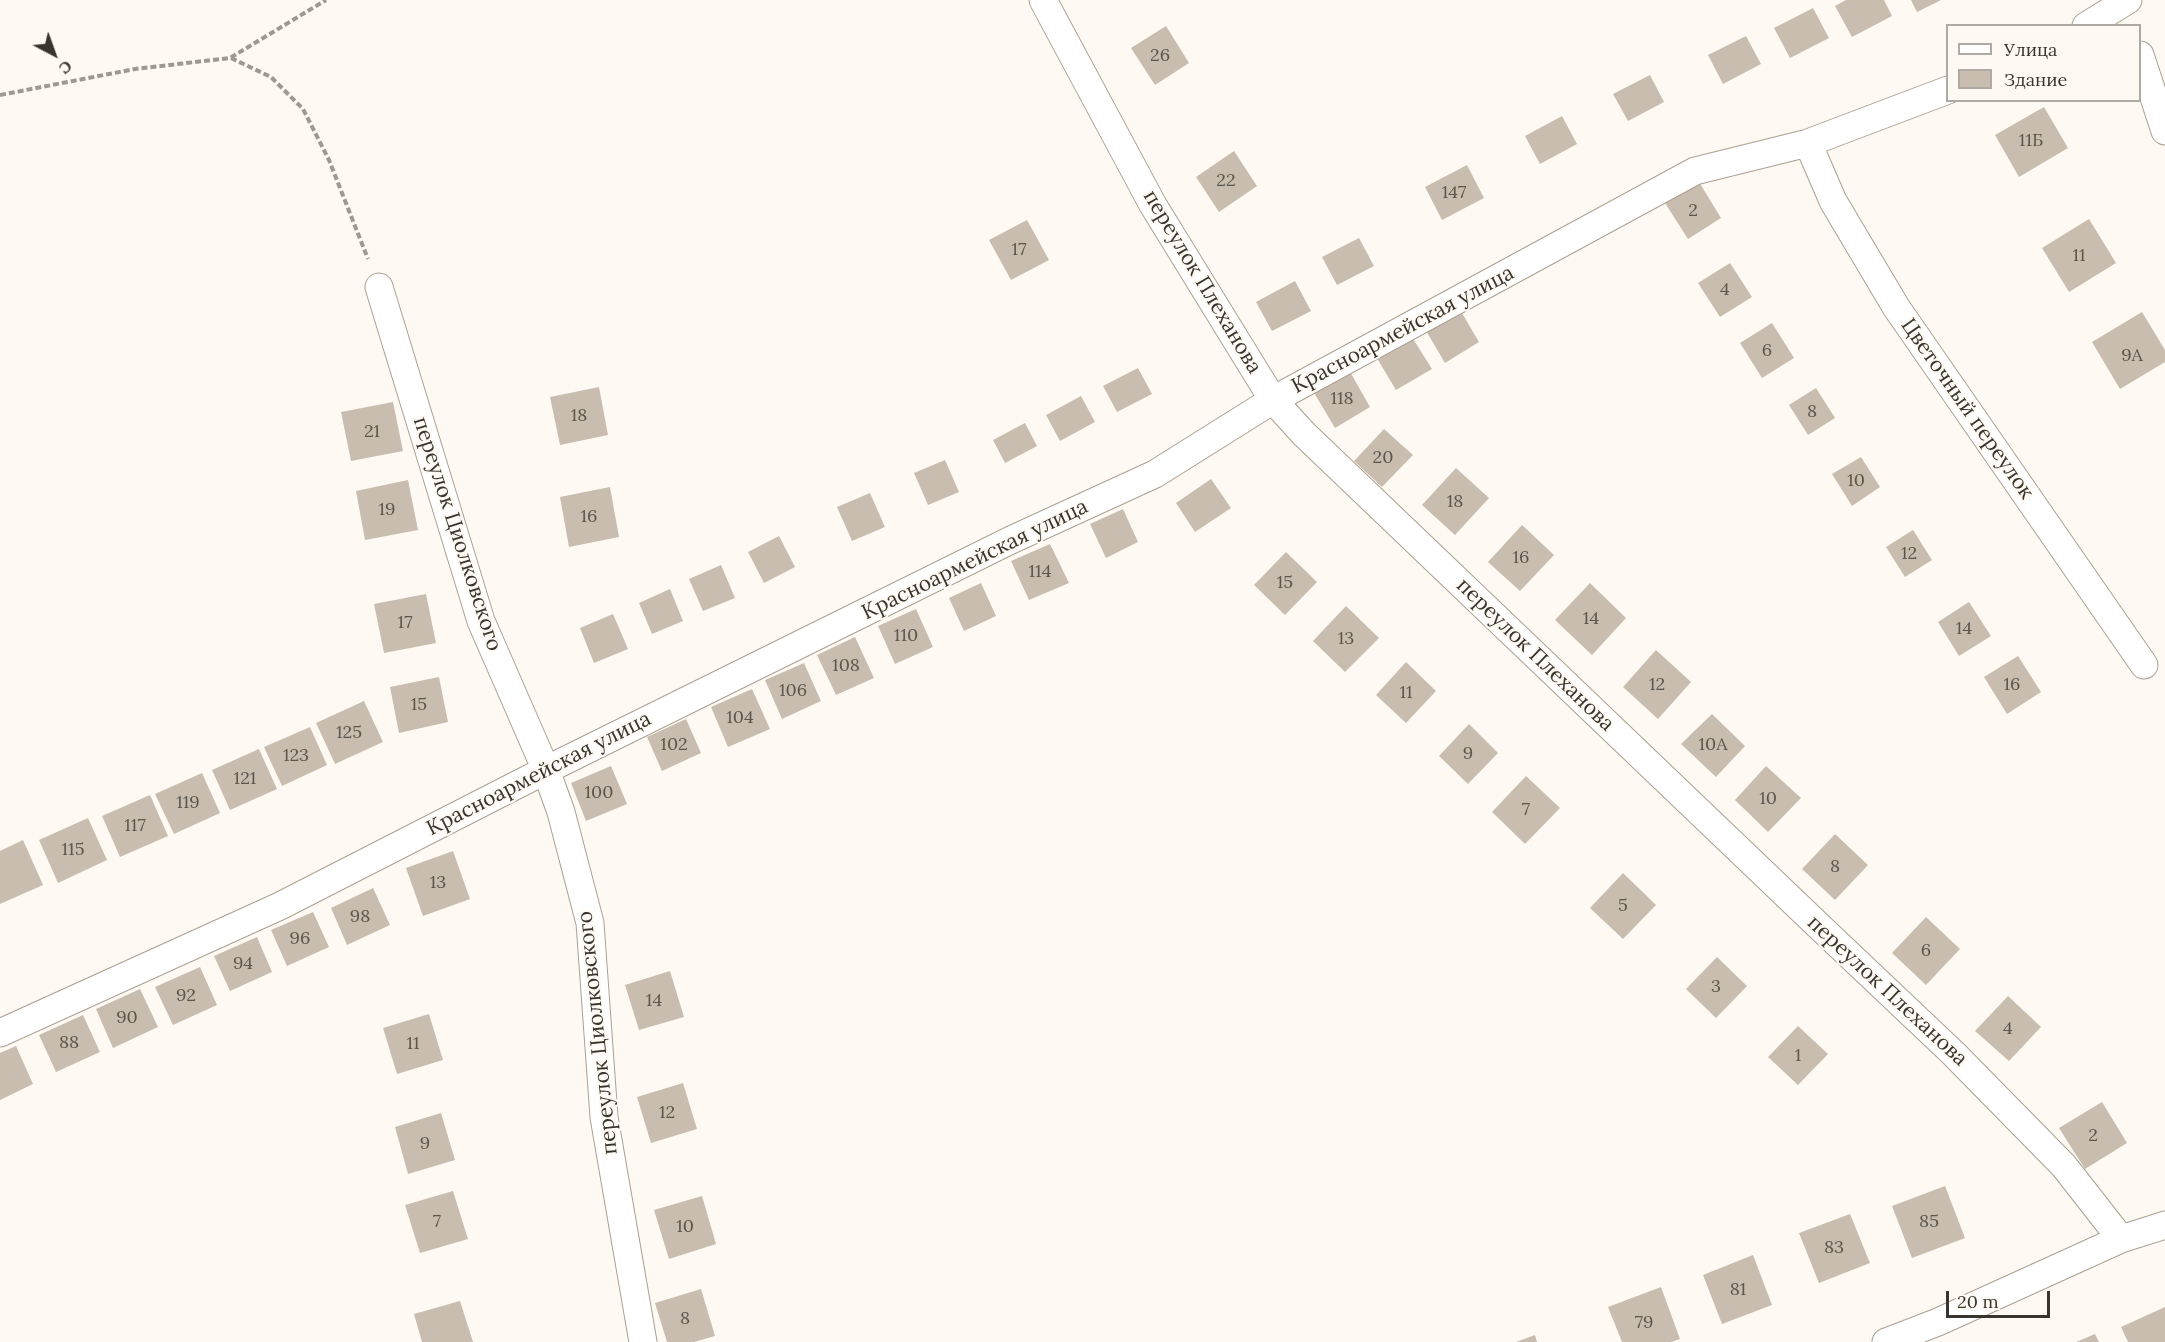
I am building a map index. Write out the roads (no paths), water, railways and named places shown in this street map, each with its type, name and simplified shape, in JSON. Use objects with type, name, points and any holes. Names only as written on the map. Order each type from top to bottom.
[{"type":"street","name":"переулок Плеханова","points":[[1043,0],[1153,205],[1274,400],[1330,459],[1954,1054],[2064,1166],[2121,1239]]},
{"type":"street","points":[[2090,24],[2125,7]]},
{"type":"street","points":[[2141,61],[2165,131]]},
{"type":"street","name":"Красноармейская улица","points":[[0,1033],[280,906],[546,770],[1011,540],[1155,474],[1274,400],[1695,171],[1808,143],[1946,90]]},
{"type":"street","name":"Цветочный переулок","points":[[1808,143],[1833,201],[1896,307],[2144,665]]},
{"type":"street","name":"переулок Циолковского","points":[[379,287],[481,621],[546,770],[561,812],[590,923],[604,1117],[643,1342]]},
{"type":"street","points":[[1886,1342],[1938,1322],[2121,1239],[2165,1225]]}]
